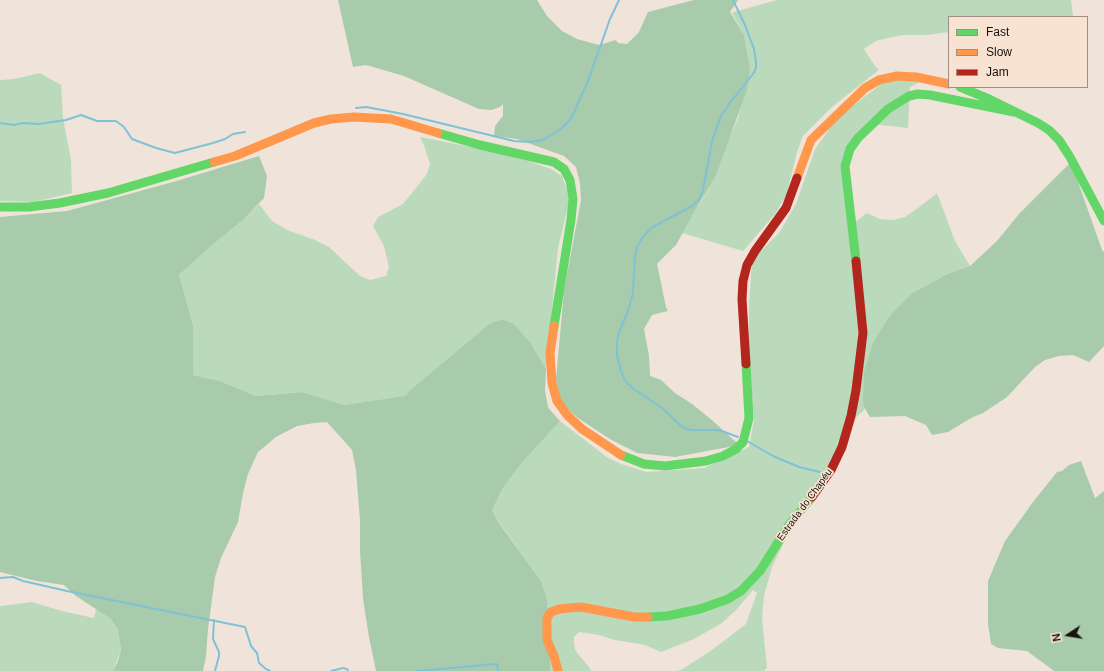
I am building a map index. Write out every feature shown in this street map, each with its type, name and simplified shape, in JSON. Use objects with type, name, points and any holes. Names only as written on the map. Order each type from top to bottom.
[{"type":"main road","points":[[0,207],[29,207],[60,203],[108,193],[235,156],[314,123],[331,119],[354,117],[391,119],[480,145],[554,162],[564,169],[570,180],[573,198],[571,220],[550,353],[552,384],[557,401],[566,415],[582,429],[624,457],[644,464],[665,466],[706,461],[723,456],[736,449],[743,442],[749,418],[742,299],[743,281],[747,265],[755,251],[786,208],[811,140],[865,88],[879,80],[897,76],[916,77],[948,84]]},
{"type":"main road","points":[[962,88],[989,99],[1049,130],[1059,140],[1070,157],[1104,221]]},
{"type":"main road","name":"Estrada do Chapéu","points":[[558,671],[554,656],[547,640],[547,618],[551,612],[559,609],[581,607],[634,617],[667,616],[700,610],[728,599],[741,591],[760,571],[789,525],[820,488],[831,470],[842,448],[851,416],[862,349],[863,333],[855,248],[844,166],[850,149],[858,138],[888,109],[909,96],[918,94],[930,94],[1014,112]]},
{"type":"green space","points":[[338,0],[537,0],[547,16],[562,31],[577,39],[599,45],[616,40],[618,43],[627,44],[639,32],[648,12],[694,0],[738,0],[730,12],[744,35],[750,68],[747,90],[715,178],[676,245],[657,264],[668,311],[652,315],[644,329],[649,356],[650,376],[661,380],[675,393],[692,404],[713,421],[737,443],[734,446],[675,457],[637,453],[610,439],[578,418],[562,405],[556,380],[564,291],[581,200],[580,183],[576,167],[564,156],[517,139],[494,136],[495,126],[503,116],[503,104],[500,107],[491,110],[479,109],[404,76],[366,65],[353,67]]},
{"type":"green space","points":[[777,0],[1071,0],[1073,16],[948,16],[948,32],[927,35],[903,35],[888,38],[876,41],[864,49],[879,70],[832,107],[803,136],[797,152],[787,193],[776,213],[743,251],[682,233],[715,178],[738,118],[750,68],[744,35],[732,13],[730,13]]},
{"type":"green space","points":[[40,73],[61,85],[63,118],[71,160],[72,193],[34,202],[0,201],[0,80],[14,79]]},
{"type":"green space","points":[[888,79],[926,79],[910,87],[908,128],[871,124],[845,157],[855,222],[867,213],[880,219],[893,220],[905,217],[937,193],[955,241],[970,266],[950,273],[863,405],[865,409],[850,423],[807,508],[786,538],[772,567],[764,596],[762,618],[767,668],[764,671],[676,671],[681,670],[712,650],[746,624],[757,593],[753,590],[737,609],[722,623],[694,639],[661,652],[645,645],[579,632],[574,637],[575,649],[591,671],[550,671],[550,638],[547,599],[541,581],[492,510],[503,488],[521,464],[560,421],[608,458],[621,464],[647,472],[704,468],[749,447],[754,420],[749,359],[749,306],[752,260],[779,233],[796,204],[815,149],[838,117]]},
{"type":"green space","points":[[420,137],[482,149],[525,160],[551,169],[562,176],[567,190],[569,203],[558,248],[546,369],[530,342],[514,324],[502,319],[489,324],[408,392],[406,397],[345,405],[301,392],[256,396],[220,381],[193,375],[193,325],[179,275],[244,219],[259,204],[272,221],[287,230],[315,240],[329,247],[360,276],[370,280],[386,276],[389,267],[384,246],[373,226],[378,217],[403,204],[427,174],[430,164]]},
{"type":"green space","points":[[259,156],[267,176],[264,198],[244,219],[179,275],[193,325],[193,375],[220,381],[256,396],[302,392],[345,405],[406,396],[408,392],[489,324],[502,319],[514,324],[530,342],[546,369],[545,391],[548,407],[560,421],[521,464],[503,488],[492,510],[499,523],[541,581],[547,599],[550,638],[550,671],[376,671],[363,599],[360,521],[356,470],[352,450],[327,422],[297,426],[276,437],[258,452],[248,474],[238,522],[221,558],[215,577],[203,671],[113,671],[121,650],[118,630],[111,619],[76,596],[64,585],[37,581],[0,572],[0,217],[67,211],[173,182]]},
{"type":"green space","points":[[1071,162],[1104,252],[1104,346],[1089,362],[1073,355],[1059,356],[1045,360],[1035,367],[1007,397],[983,413],[971,418],[948,432],[932,435],[926,425],[905,416],[870,417],[863,405],[864,372],[873,343],[889,317],[911,294],[950,273],[970,266],[997,241],[1019,214]]},
{"type":"green space","points":[[1081,461],[1095,498],[1104,491],[1104,671],[1054,671],[1027,651],[998,648],[991,644],[988,624],[988,581],[1005,541],[1033,502],[1057,472],[1062,471],[1069,465]]},
{"type":"green space","points":[[32,602],[62,611],[94,618],[96,609],[111,619],[118,630],[121,650],[113,671],[0,671],[0,606]]},
{"type":"waterway","points":[[356,108],[366,107],[403,114],[514,141],[530,142],[543,140],[562,128],[571,119],[588,81],[610,19],[619,0]]},
{"type":"waterway","points":[[733,0],[754,49],[756,68],[721,116],[712,141],[703,190],[699,200],[692,206],[651,228],[637,247],[635,256],[633,293],[629,308],[618,335],[617,356],[625,381],[662,408],[682,427],[691,430],[719,430],[738,437]]},
{"type":"waterway","points":[[0,123],[14,125],[23,123],[39,124],[66,120],[81,115],[97,121],[116,121],[124,127],[132,139],[175,153],[213,143],[225,139],[233,134],[245,132]]},
{"type":"waterway","points":[[747,441],[773,456],[799,467],[824,473]]},
{"type":"waterway","points":[[0,578],[13,577],[23,581],[67,591],[245,627],[251,646],[257,653],[259,663],[270,671]]},
{"type":"waterway","points":[[214,620],[213,639],[219,652],[215,671]]},
{"type":"waterway","points":[[417,671],[497,664],[498,671]]},
{"type":"waterway","points":[[331,671],[343,668],[347,669],[348,671]]},
{"type":"traffic: fast","points":[[962,88],[989,99],[1049,130],[1059,140],[1070,157],[1104,221]]},
{"type":"traffic: fast","points":[[856,261],[845,166],[850,149],[858,138],[888,109],[909,96],[918,94],[930,95],[1014,112]]},
{"type":"traffic: fast","points":[[438,133],[480,145],[554,162],[564,169],[570,180],[573,199],[554,326]]},
{"type":"traffic: fast","points":[[0,207],[29,207],[60,203],[108,193],[214,162]]},
{"type":"traffic: fast","points":[[621,455],[644,464],[665,466],[706,461],[723,456],[736,449],[743,442],[749,418],[746,364]]},
{"type":"traffic: fast","points":[[648,617],[667,616],[700,609],[728,599],[741,591],[760,571],[789,525],[812,497]]},
{"type":"traffic: slow","points":[[797,178],[811,140],[865,88],[879,80],[897,76],[916,77],[948,84]]},
{"type":"traffic: slow","points":[[214,162],[235,156],[314,123],[331,119],[354,117],[391,119],[438,133]]},
{"type":"traffic: slow","points":[[554,326],[550,353],[552,383],[557,401],[567,415],[582,429],[621,455]]},
{"type":"traffic: slow","points":[[558,671],[554,656],[547,640],[547,618],[551,612],[559,609],[581,607],[634,617],[648,617]]},
{"type":"traffic: jam","points":[[746,364],[742,299],[743,281],[747,265],[755,251],[786,208],[797,178]]},
{"type":"traffic: jam","points":[[812,497],[831,470],[842,447],[851,416],[856,390],[863,333],[856,261]]}]
